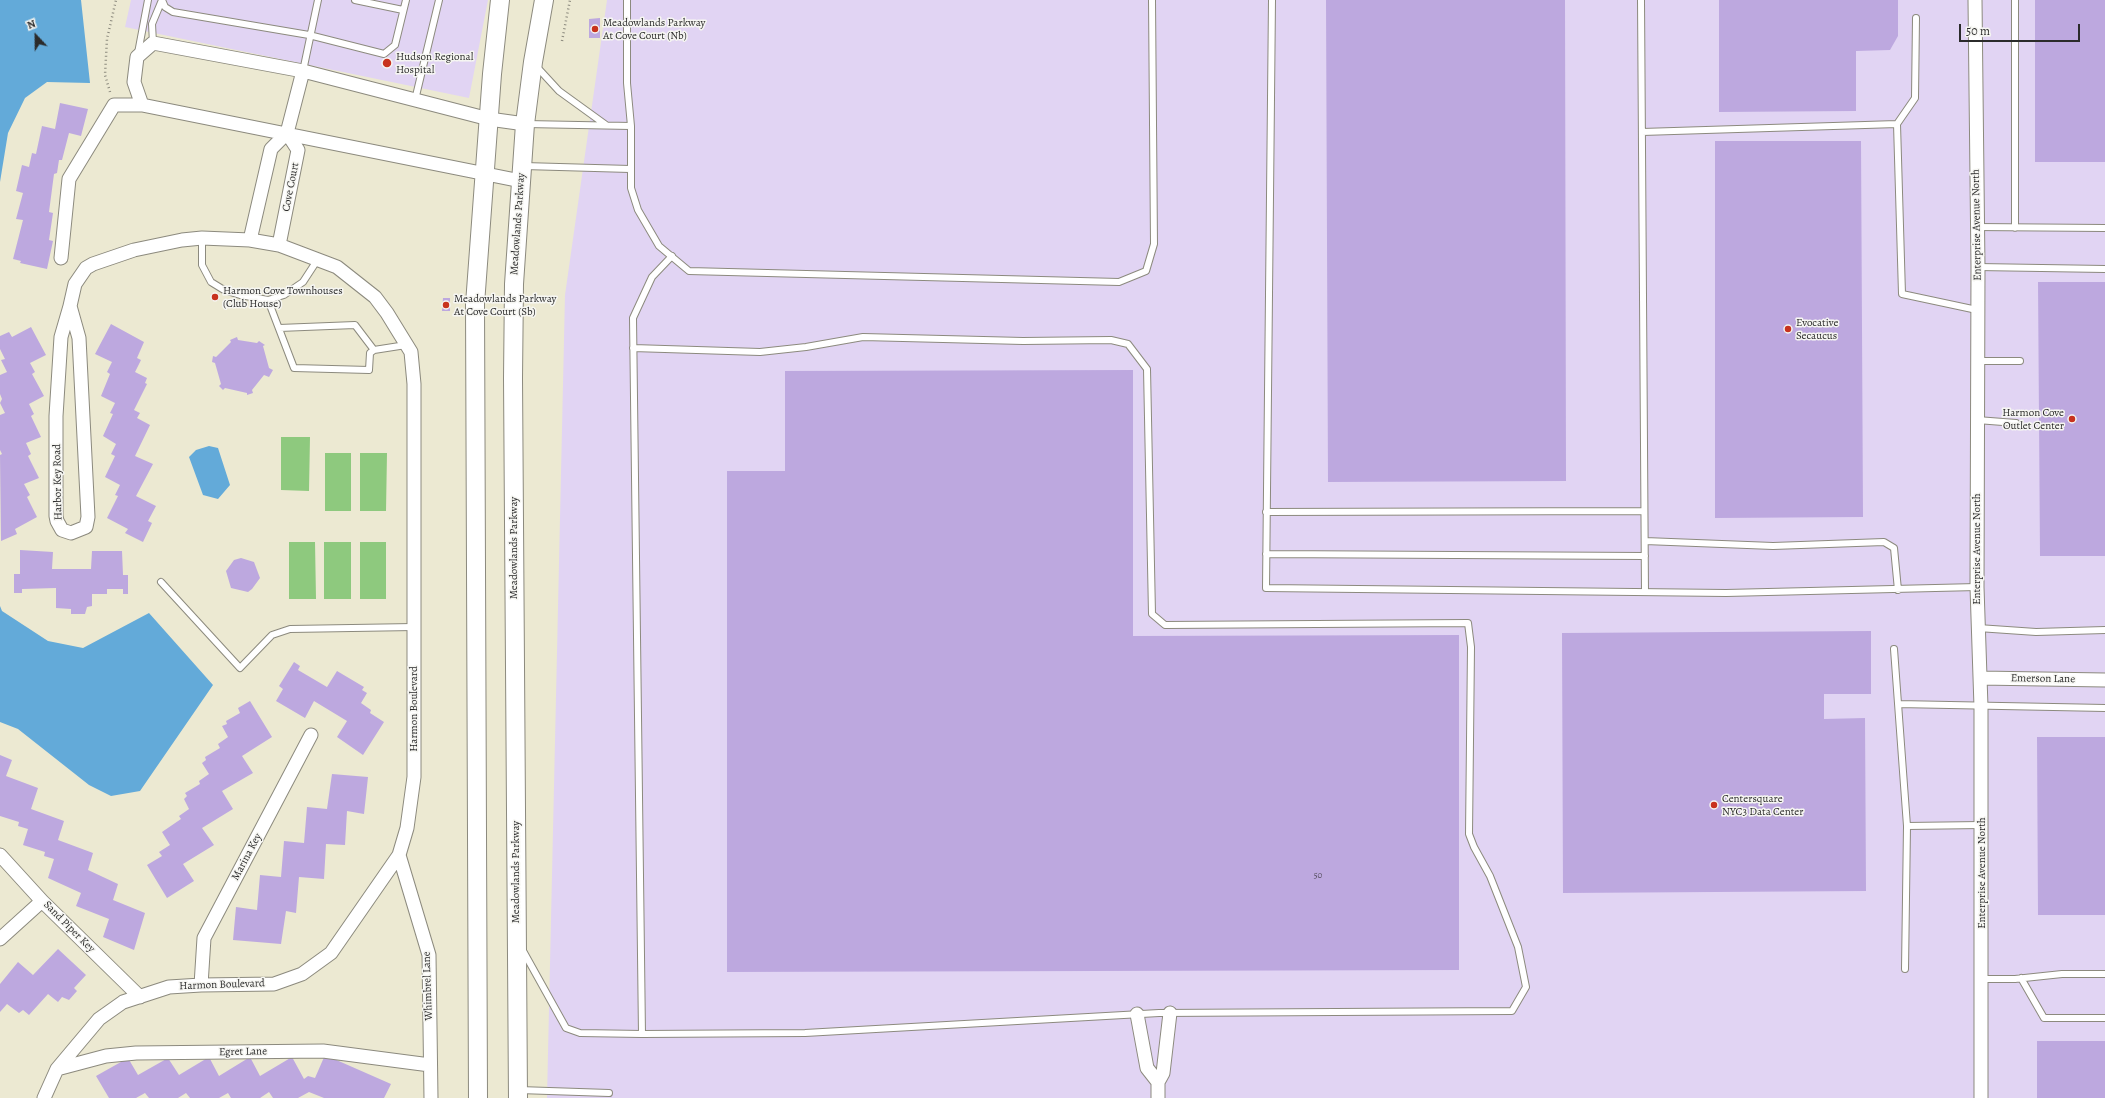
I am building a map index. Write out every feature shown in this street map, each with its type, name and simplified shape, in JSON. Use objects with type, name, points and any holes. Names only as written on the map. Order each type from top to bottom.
[{"type":"main road","points":[[478,1098],[475,304],[486,174],[492,74],[500,0]]},
{"type":"main road","name":"Meadowlands Parkway","points":[[518,1094],[513,378],[514,284],[525,124],[533,62],[544,0]]},
{"type":"street","name":"Enterprise Avenue North","points":[[1975,0],[1976,227],[1978,267],[1977,587],[1982,707],[1982,979],[1980,1098]]},
{"type":"street","points":[[142,105],[134,82],[137,57],[153,43],[303,71],[489,119],[525,124]]},
{"type":"street","points":[[250,240],[271,149],[287,133],[303,71]]},
{"type":"street","points":[[61,258],[69,179],[114,105],[142,105],[486,174],[522,173]]},
{"type":"street","name":"Cove Court","points":[[279,245],[298,150],[287,133]]},
{"type":"street","name":"Harmon Boulevard","points":[[44,1098],[57,1069],[99,1019],[123,1002],[170,987],[274,984],[302,974],[331,953],[399,855],[407,828],[414,777],[414,384],[411,352],[375,297],[337,267],[279,245],[250,240],[202,238]]},
{"type":"street","name":"Harbor Key Road","points":[[70,306],[78,338],[88,517],[86,527],[71,533],[62,530],[56,516],[56,416],[62,337],[75,284],[86,268],[93,264],[134,250],[202,238]]},
{"type":"street","name":"Emerson Lane","points":[[1980,678],[2105,680]]},
{"type":"street","name":"Marina Key","points":[[201,985],[204,938],[311,735]]},
{"type":"street","name":"Sand Piper Key","points":[[0,855],[42,901],[140,997]]},
{"type":"street","name":"Whimbrel Lane","points":[[399,855],[429,955],[431,1098]]},
{"type":"street","points":[[0,940],[42,901]]},
{"type":"street","points":[[1158,1098],[1158,1082],[1163,1073],[1170,1013]]},
{"type":"street","points":[[1137,1014],[1146,1068],[1158,1082]]},
{"type":"street","name":"Egret Lane","points":[[57,1069],[106,1056],[136,1053],[323,1051],[430,1065]]},
{"type":"lane","points":[[137,57],[148,0]]},
{"type":"lane","points":[[162,0],[164,7],[173,12],[309,35],[384,54],[395,45],[406,0]]},
{"type":"lane","points":[[153,43],[152,24],[162,0]]},
{"type":"lane","points":[[303,71],[309,35],[318,0]]},
{"type":"lane","points":[[354,0],[403,10]]},
{"type":"lane","points":[[415,100],[439,0]]},
{"type":"lane","points":[[627,0],[627,83],[630,126],[630,188],[638,210],[659,246],[689,271],[1119,282],[1146,272],[1154,244],[1152,0]]},
{"type":"lane","points":[[1272,0],[1266,588],[1726,593],[1977,587]]},
{"type":"lane","points":[[1641,0],[1645,591]]},
{"type":"lane","points":[[2015,0],[2015,228]]},
{"type":"lane","points":[[1916,18],[1915,98],[1897,124],[1902,294],[1977,310]]},
{"type":"lane","points":[[533,62],[560,91],[606,126]]},
{"type":"lane","points":[[525,124],[630,126]]},
{"type":"lane","points":[[1642,132],[1897,124]]},
{"type":"lane","points":[[522,173],[630,169]]},
{"type":"lane","points":[[1976,227],[2105,228]]},
{"type":"lane","points":[[202,238],[202,265],[211,282],[224,290],[240,295],[268,300],[284,295],[303,282],[318,259]]},
{"type":"lane","points":[[642,1034],[633,318],[652,276],[672,256]]},
{"type":"lane","points":[[1978,267],[2105,269]]},
{"type":"lane","points":[[268,300],[294,368],[369,370],[370,353],[374,350],[407,345]]},
{"type":"lane","points":[[279,328],[355,326],[374,350]]},
{"type":"lane","points":[[517,939],[566,1028],[580,1033],[642,1034],[805,1032],[1170,1013],[1512,1011],[1526,987],[1518,947],[1490,876],[1474,847],[1469,834],[1471,647],[1468,623],[1165,625],[1152,614],[1147,369],[1128,344],[1111,340],[1023,341],[863,337],[806,347],[760,352],[633,348]]},
{"type":"lane","points":[[1977,362],[2020,361]]},
{"type":"lane","points":[[1977,420],[2016,423]]},
{"type":"lane","points":[[1266,512],[1644,511]]},
{"type":"lane","points":[[1645,541],[1773,546],[1884,542],[1894,548],[1898,590]]},
{"type":"lane","points":[[1266,554],[1645,556]]},
{"type":"lane","points":[[161,582],[240,668],[272,635],[290,629],[414,627]]},
{"type":"lane","points":[[1978,628],[2036,632],[2105,630]]},
{"type":"lane","points":[[1894,648],[1907,826],[1905,969]]},
{"type":"lane","points":[[1898,704],[1982,707],[2105,708]]},
{"type":"lane","points":[[1907,826],[1981,825]]},
{"type":"lane","points":[[1982,979],[2021,978],[2062,974],[2105,974]]},
{"type":"lane","points":[[2021,978],[2044,1018],[2105,1018]]},
{"type":"lane","points":[[518,1094],[609,1093]]},
{"type":"path","points":[[114,105],[106,75],[107,39],[116,0]]},
{"type":"path","points":[[562,41],[570,0]]},
{"type":"shaded area","name":"Hudson Regional Hospital","points":[[131,0],[488,0],[469,98],[125,27]]},
{"type":"shaded area","points":[[607,0],[2105,0],[2105,1098],[547,1098],[565,295]]},
{"type":"green space","points":[[281,437],[310,437],[309,491],[281,490]]},
{"type":"green space","points":[[325,453],[351,453],[351,511],[325,511]]},
{"type":"green space","points":[[360,453],[387,453],[386,511],[360,511]]},
{"type":"green space","points":[[289,542],[315,542],[316,599],[289,599]]},
{"type":"green space","points":[[324,542],[351,542],[351,599],[324,599]]},
{"type":"green space","points":[[360,542],[386,542],[386,599],[360,599]]},
{"type":"water","points":[[0,0],[81,0],[90,83],[47,82],[25,98],[8,133],[0,182]]},
{"type":"water","points":[[209,446],[218,448],[230,485],[218,499],[203,495],[189,457],[196,450]]},
{"type":"water","points":[[0,606],[2,611],[48,641],[83,648],[149,613],[213,685],[140,791],[111,796],[89,785],[18,729],[0,722]]},
{"type":"building","points":[[1326,0],[1565,0],[1566,481],[1328,482]]},
{"type":"building","points":[[1719,0],[1898,0],[1898,36],[1890,50],[1856,51],[1856,111],[1719,112]]},
{"type":"building","points":[[2035,0],[2105,0],[2105,162],[2035,162]]},
{"type":"building","points":[[600,18],[600,38],[589,38],[589,19]]},
{"type":"building","points":[[60,103],[88,109],[81,136],[69,133],[62,160],[59,160],[57,173],[54,174],[49,212],[53,213],[49,240],[53,241],[47,269],[20,263],[21,261],[13,259],[23,220],[16,219],[23,193],[16,191],[22,165],[29,167],[32,153],[36,154],[42,126],[55,129]]},
{"type":"building","name":"Evocative Secaucus","points":[[1715,141],[1861,141],[1863,517],[1715,518]]},
{"type":"building","name":"Harmon Cove Outlet Center","points":[[2038,282],[2105,282],[2105,556],[2040,556]]},
{"type":"building","points":[[443,298],[450,298],[450,311],[442,311]]},
{"type":"building","points":[[111,324],[144,342],[137,358],[141,360],[135,372],[147,378],[145,383],[147,384],[134,410],[140,413],[137,418],[150,425],[135,456],[153,464],[136,496],[156,506],[148,521],[152,523],[143,542],[125,533],[128,529],[107,518],[118,496],[115,495],[120,485],[105,477],[115,456],[111,454],[116,444],[103,436],[113,414],[110,413],[115,403],[101,396],[110,374],[107,372],[112,362],[95,354]]},
{"type":"building","points":[[31,327],[46,355],[30,363],[35,372],[32,374],[44,396],[29,404],[34,414],[31,416],[41,437],[26,443],[31,454],[28,456],[39,478],[24,484],[30,495],[27,497],[37,517],[15,529],[17,534],[1,541],[0,455],[2,454],[0,450],[0,415],[5,413],[0,403],[2,399],[0,394],[0,375],[7,372],[1,360],[5,359],[0,349],[0,336],[9,332],[12,337]]},
{"type":"building","points":[[237,337],[238,340],[257,343],[259,341],[265,345],[263,346],[269,368],[273,370],[269,377],[264,375],[252,390],[253,393],[247,395],[247,393],[225,388],[223,390],[219,386],[221,384],[215,363],[212,362],[213,356],[216,357],[231,342],[230,340]]},
{"type":"building","points":[[1133,370],[1133,636],[1459,635],[1459,970],[727,972],[727,471],[785,471],[785,371]]},
{"type":"building","points":[[20,550],[53,552],[52,569],[91,569],[92,551],[122,551],[123,575],[128,575],[128,594],[123,594],[123,589],[107,589],[107,594],[92,594],[92,606],[87,607],[85,614],[71,614],[71,609],[56,608],[56,588],[22,589],[22,593],[14,593],[14,574],[20,574]]},
{"type":"building","points":[[241,558],[254,562],[260,578],[248,592],[231,588],[226,571],[234,560]]},
{"type":"building","name":"Centersquare NYC3 Data Center","points":[[1871,631],[1871,694],[1824,694],[1824,719],[1865,718],[1866,891],[1563,893],[1562,633]]},
{"type":"building","points":[[294,662],[300,666],[298,670],[327,687],[337,671],[364,687],[362,690],[367,693],[361,703],[371,710],[370,713],[384,722],[363,755],[337,737],[347,721],[314,701],[305,718],[276,701],[283,689],[279,686]]},
{"type":"building","points":[[250,701],[272,737],[242,756],[253,773],[222,791],[233,809],[202,828],[214,845],[183,864],[194,881],[167,898],[147,865],[162,856],[159,852],[170,845],[162,832],[181,819],[179,816],[189,809],[184,799],[187,796],[185,793],[200,784],[199,781],[209,774],[202,763],[206,760],[205,757],[220,748],[218,744],[228,737],[222,726],[227,724],[226,721],[240,713],[238,708]]},
{"type":"building","points":[[2037,737],[2105,737],[2105,915],[2038,915]]},
{"type":"building","points":[[0,755],[12,760],[6,776],[38,788],[31,809],[64,821],[58,840],[93,853],[88,870],[118,884],[113,900],[145,913],[134,950],[103,937],[109,919],[76,906],[81,893],[48,878],[54,859],[44,856],[45,852],[23,845],[28,829],[18,826],[19,822],[0,816]]},
{"type":"building","points":[[332,774],[368,777],[364,814],[347,811],[345,845],[326,844],[324,879],[299,877],[296,913],[286,911],[281,944],[233,940],[236,907],[257,910],[260,875],[281,877],[284,841],[304,843],[307,807],[327,809]]},
{"type":"building","points":[[58,949],[86,975],[74,988],[77,991],[69,1000],[62,997],[58,1002],[48,994],[29,1015],[23,1010],[19,1013],[7,1004],[0,1012],[0,984],[18,962],[33,975]]},
{"type":"building","points":[[2037,1041],[2105,1041],[2105,1098],[2037,1098]]},
{"type":"building","points":[[325,1055],[391,1084],[384,1098],[324,1098],[309,1092],[298,1098],[273,1098],[269,1092],[260,1098],[231,1098],[228,1093],[219,1098],[190,1098],[186,1093],[178,1098],[149,1098],[145,1093],[136,1098],[109,1098],[96,1076],[128,1058],[138,1075],[168,1058],[179,1075],[209,1057],[219,1076],[250,1057],[260,1076],[292,1057],[304,1079],[308,1076],[315,1078]]},
{"type":"place","name":"Meadowlands Parkway At Cove Court (Nb)","points":[[595,29]]},
{"type":"place","name":"Hudson Regional Hospital","points":[[387,63]]},
{"type":"place","name":"Harmon Cove Townhouses (Club House)","points":[[215,297]]},
{"type":"place","name":"Meadowlands Parkway At Cove Court (Sb)","points":[[446,305]]},
{"type":"place","name":"Evocative Secaucus","points":[[1788,329]]},
{"type":"place","name":"Harmon Cove Outlet Center","points":[[2072,419]]},
{"type":"place","name":"Centersquare NYC3 Data Center","points":[[1714,805]]}]
